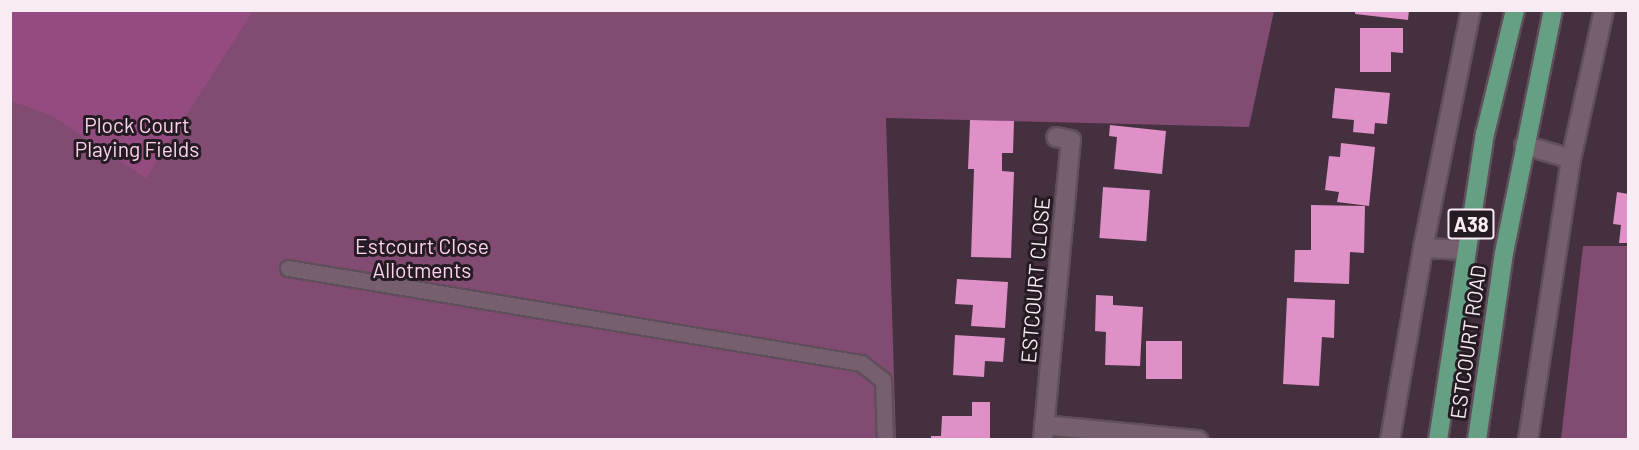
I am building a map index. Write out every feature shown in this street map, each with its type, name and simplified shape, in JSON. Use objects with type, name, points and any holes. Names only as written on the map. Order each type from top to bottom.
[{"type":"main road","name":"ESTCOURT ROAD","points":[[1438,440],[1485,134],[1515,10]]},
{"type":"main road","name":"ESTCOURT ROAD","points":[[1477,440],[1524,144],[1553,10]]},
{"type":"street","points":[[1390,440],[1423,248],[1471,10]]},
{"type":"street","points":[[1528,440],[1570,159],[1604,10]]},
{"type":"street","name":"ESTCOURT CLOSE","points":[[1070,139],[1044,432],[1198,440]]},
{"type":"street","points":[[1524,144],[1570,159]]},
{"type":"street","name":"ESTCOURT ROAD","points":[[1423,248],[1466,250]]},
{"type":"lane","points":[[288,268],[861,363],[883,380],[885,440]]},
{"type":"green space","points":[[10,11],[1274,11],[1249,127],[886,118],[896,440],[11,439]]},
{"type":"green space","name":"Plock Court Playing Fields","points":[[10,11],[253,11],[146,178],[51,115],[11,101]]},
{"type":"green space","points":[[1583,246],[1628,246],[1628,439],[1561,439]]},
{"type":"building","points":[[1355,10],[1409,10],[1408,20],[1355,14]]},
{"type":"building","points":[[1360,28],[1403,28],[1403,53],[1391,52],[1391,72],[1360,72]]},
{"type":"building","points":[[1335,88],[1390,93],[1387,124],[1375,123],[1374,134],[1353,132],[1354,120],[1332,118]]},
{"type":"building","points":[[970,120],[1014,121],[1013,153],[1002,153],[1002,171],[1014,172],[1011,258],[971,257],[974,169],[968,169]]},
{"type":"building","points":[[1110,125],[1166,131],[1162,174],[1114,169],[1117,137],[1109,136]]},
{"type":"building","points":[[1341,143],[1375,147],[1369,206],[1337,202],[1339,192],[1325,190],[1329,156],[1340,157]]},
{"type":"building","points":[[1103,187],[1150,190],[1146,241],[1099,238]]},
{"type":"building","points":[[1617,192],[1628,194],[1628,243],[1619,243],[1621,225],[1613,224]]},
{"type":"building","points":[[1311,205],[1365,206],[1364,253],[1350,252],[1349,284],[1294,282],[1295,250],[1311,250]]},
{"type":"building","points":[[957,279],[1008,282],[1005,328],[971,326],[973,305],[955,304]]},
{"type":"building","points":[[1096,295],[1113,296],[1113,305],[1143,307],[1140,366],[1105,365],[1106,332],[1095,331]]},
{"type":"building","points":[[1287,298],[1335,300],[1334,338],[1322,337],[1319,386],[1283,384]]},
{"type":"building","points":[[955,335],[1005,338],[1003,362],[985,361],[984,377],[953,375]]},
{"type":"building","points":[[1146,341],[1182,341],[1182,379],[1146,379]]},
{"type":"building","points":[[972,402],[990,402],[990,440],[931,440],[931,436],[941,436],[942,416],[972,416]]},
{"type":"park label","name":"Estcourt Close Allotments","points":[[422,258]]}]
